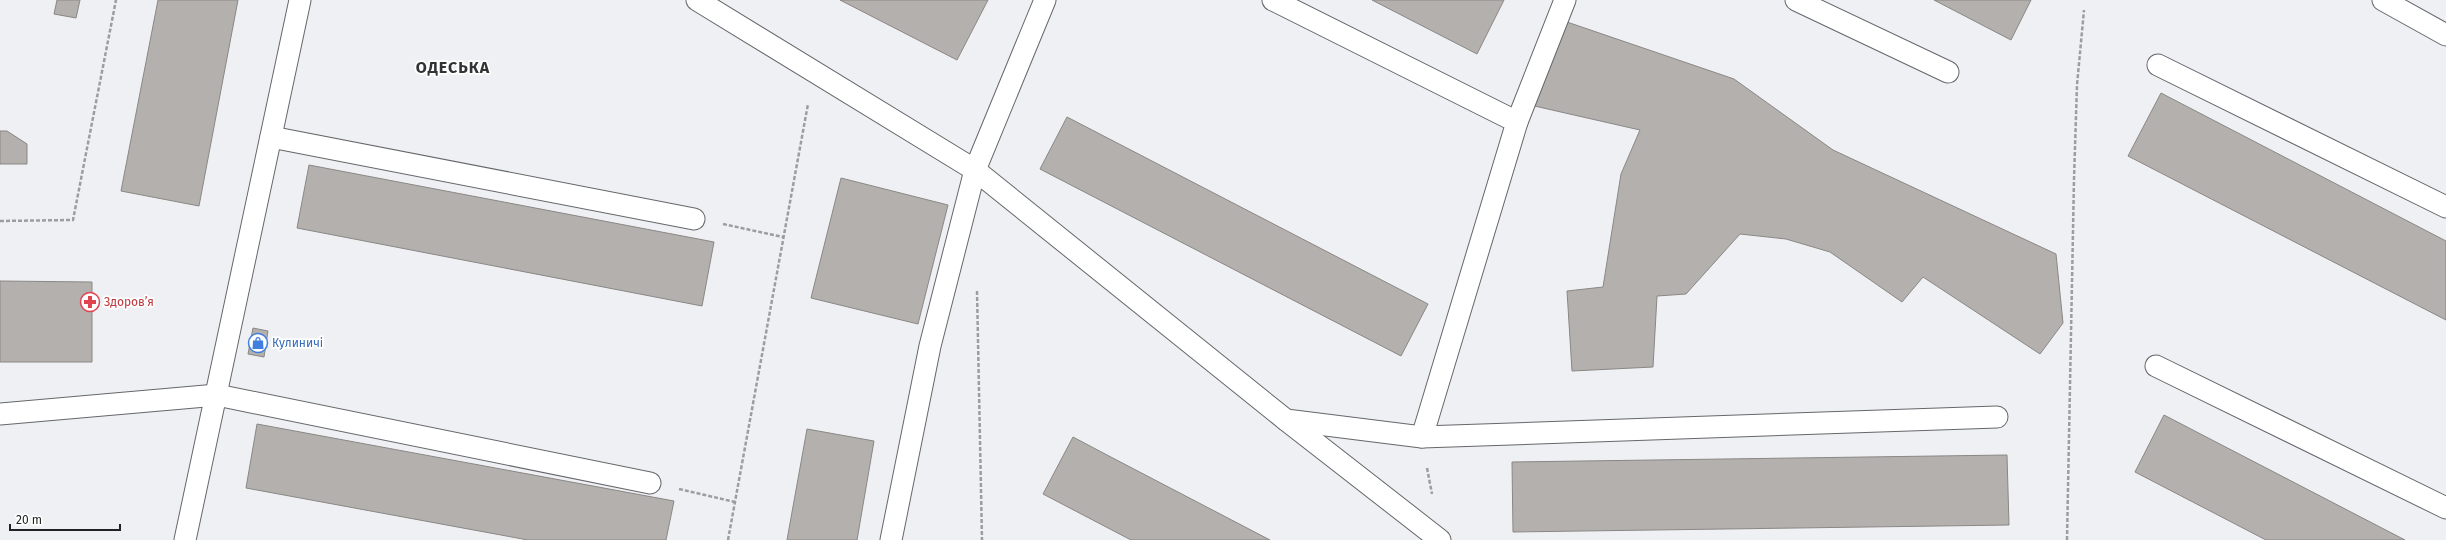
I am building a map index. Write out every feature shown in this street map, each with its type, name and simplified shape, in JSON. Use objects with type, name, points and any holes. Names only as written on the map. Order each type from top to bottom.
[{"type":"lane","points":[[185,540],[300,0]]},
{"type":"lane","points":[[697,0],[975,170],[1286,420],[1440,540]]},
{"type":"lane","points":[[891,540],[930,346],[975,170],[1045,0]]},
{"type":"lane","points":[[1273,0],[1517,122]]},
{"type":"lane","points":[[1422,437],[1517,122],[1565,0]]},
{"type":"lane","points":[[1796,0],[1948,72]]},
{"type":"lane","points":[[2383,0],[2446,35]]},
{"type":"lane","points":[[2158,65],[2446,208]]},
{"type":"lane","points":[[271,137],[694,218]]},
{"type":"lane","points":[[2156,366],[2446,508]]},
{"type":"lane","points":[[0,414],[217,395],[650,483]]},
{"type":"lane","points":[[1286,420],[1422,437],[1997,417]]},
{"type":"path","points":[[0,220],[73,220],[116,0]]},
{"type":"path","points":[[2067,540],[2074,179],[2078,85],[2084,10]]},
{"type":"path","points":[[728,540],[814,72]]},
{"type":"path","points":[[694,218],[783,237]]},
{"type":"path","points":[[977,288],[982,540]]},
{"type":"path","points":[[1422,437],[1432,496]]},
{"type":"path","points":[[650,483],[735,502]]},
{"type":"building","points":[[57,0],[80,0],[76,18],[54,14]]},
{"type":"building","points":[[158,0],[238,0],[199,206],[121,191]]},
{"type":"building","points":[[840,0],[988,0],[957,60]]},
{"type":"building","points":[[1372,0],[1504,0],[1477,54]]},
{"type":"building","points":[[1934,0],[2031,0],[2011,40]]},
{"type":"building","points":[[1567,22],[1734,79],[1833,150],[2056,254],[2063,323],[2040,354],[1923,277],[1902,302],[1830,252],[1786,239],[1740,234],[1686,294],[1657,296],[1653,367],[1572,371],[1567,291],[1603,287],[1621,174],[1640,130],[1530,105]]},
{"type":"building","points":[[2161,93],[2446,241],[2446,320],[2128,156]]},
{"type":"building","points":[[1067,117],[1428,304],[1401,356],[1040,169]]},
{"type":"building","points":[[0,131],[7,131],[27,144],[27,164],[0,164]]},
{"type":"building","points":[[309,165],[714,242],[702,306],[297,228]]},
{"type":"building","points":[[841,178],[948,205],[918,324],[811,298]]},
{"type":"building","points":[[0,281],[92,282],[92,362],[0,362]]},
{"type":"building","name":"Кулиничі","points":[[253,328],[268,331],[264,357],[248,354]]},
{"type":"building","points":[[2164,415],[2405,540],[2266,540],[2135,472]]},
{"type":"building","points":[[257,424],[674,501],[666,540],[528,540],[246,488]]},
{"type":"building","points":[[807,429],[874,441],[857,540],[787,540]]},
{"type":"building","points":[[1073,437],[1270,540],[1131,540],[1043,494]]},
{"type":"building","points":[[2007,455],[2009,525],[1513,532],[1512,462]]},
{"type":"place","name":"Здоров’я","points":[[90,302]]},
{"type":"place","name":"Кулиничі","points":[[258,343]]},
{"type":"district","name":"ОДЕСЬКА","points":[[453,67]]}]
